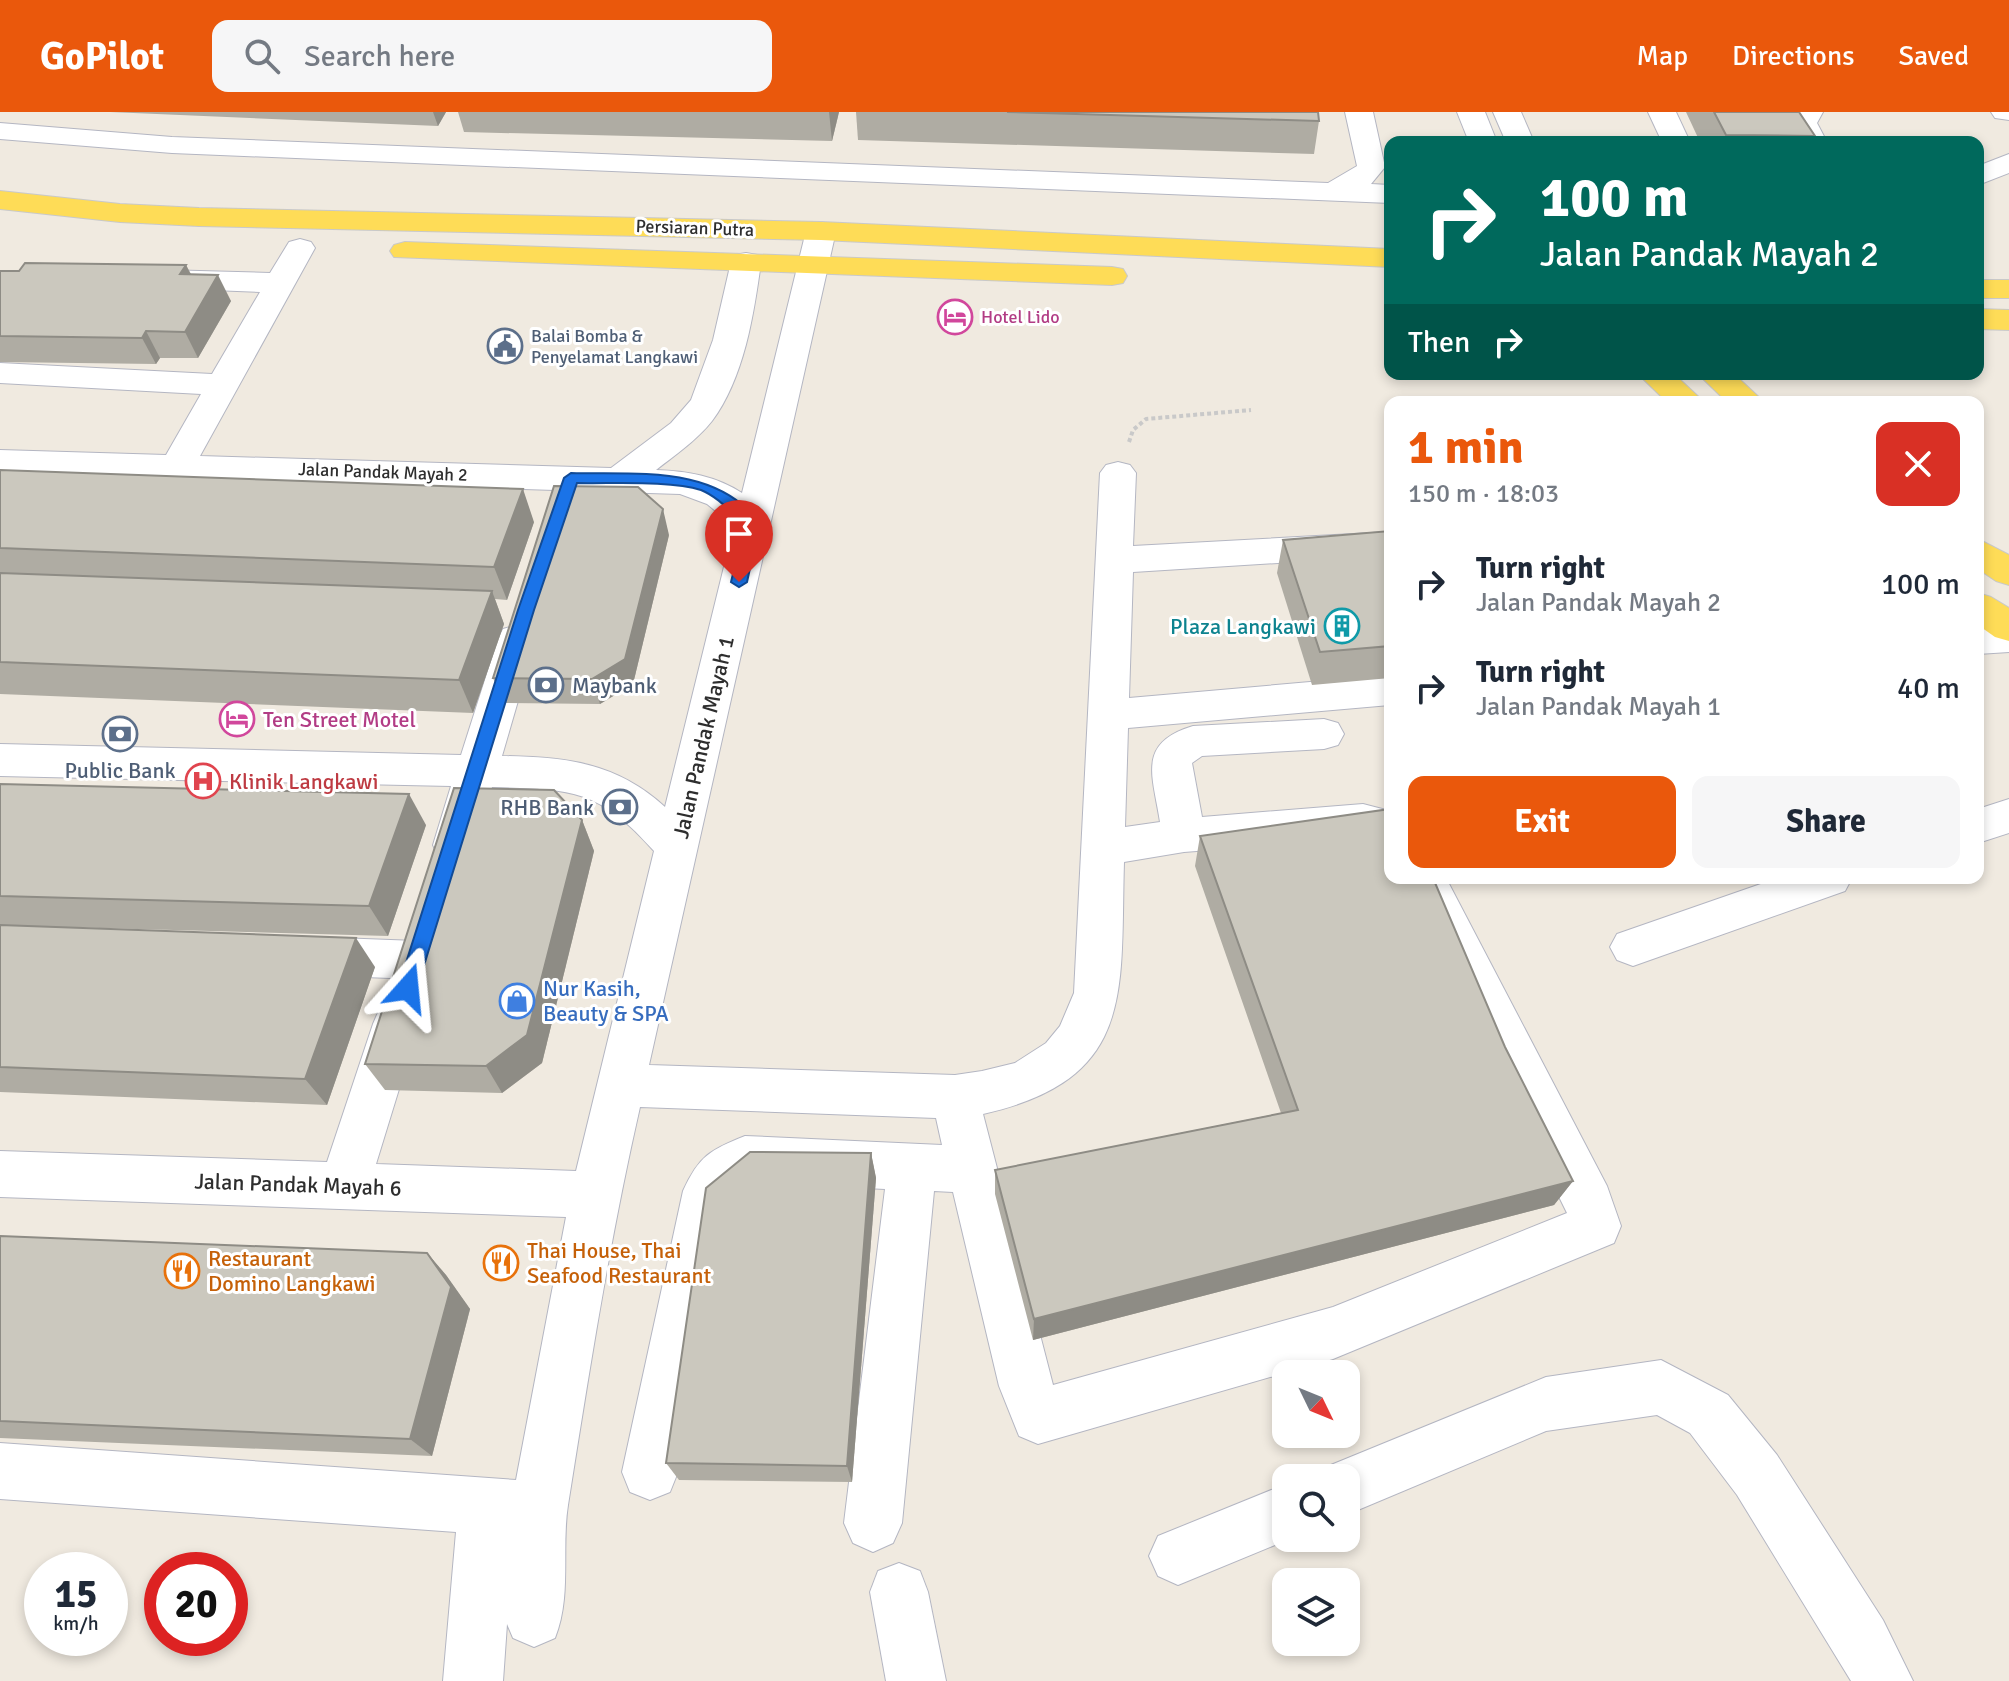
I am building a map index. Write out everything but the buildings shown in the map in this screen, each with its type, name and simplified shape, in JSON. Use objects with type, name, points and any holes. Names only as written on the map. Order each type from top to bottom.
[{"type":"main road","name":"Persiaran Putra","points":[[0,200],[120,213],[199,217],[569,224],[1148,277]]},
{"type":"main road","points":[[555,256],[569,224]]},
{"type":"main road","points":[[86,238],[316,248]]},
{"type":"main road","name":"Persiaran Putra","points":[[380,250],[746,262],[817,248],[1384,257]]},
{"type":"main road","points":[[1984,319],[2009,320]]},
{"type":"main road","points":[[1661,380],[1680,396]]},
{"type":"main road","points":[[1723,380],[1742,392]]},
{"type":"main road","points":[[1984,556],[2009,572]]},
{"type":"main road","points":[[1984,610],[2009,627]]},
{"type":"street","points":[[1471,112],[1481,136]]},
{"type":"street","points":[[1507,112],[1517,136]]},
{"type":"street","points":[[1662,112],[1673,136]]},
{"type":"street","points":[[1809,112],[1803,123],[1810,136]]},
{"type":"street","points":[[1332,191],[1354,184],[1371,167],[1360,113]]},
{"type":"street","points":[[0,131],[172,145],[1384,194]]},
{"type":"street","points":[[1984,173],[2009,163]]},
{"type":"street","points":[[177,466],[279,283],[316,248]]},
{"type":"street","name":"Jalan Pandak Mayah 1","points":[[513,1508],[595,1195],[817,248]]},
{"type":"street","points":[[619,480],[700,413],[714,385],[743,290],[746,262]]},
{"type":"street","points":[[140,278],[279,283]]},
{"type":"street","points":[[0,373],[223,385]]},
{"type":"street","name":"Jalan Pandak Mayah 2","points":[[0,461],[571,478],[703,486],[738,507],[752,523]]},
{"type":"street","points":[[621,1085],[955,1097],[1003,1090],[1040,1075],[1069,1053],[1089,1024],[1097,993],[1118,473]]},
{"type":"street","points":[[556,522],[571,478]]},
{"type":"street","points":[[1115,560],[1384,544]]},
{"type":"street","points":[[344,1186],[477,771],[517,605]]},
{"type":"street","points":[[1984,640],[2009,638]]},
{"type":"street","points":[[1108,715],[1384,691]]},
{"type":"street","points":[[1184,835],[1171,762],[1177,752],[1193,741],[1324,734]]},
{"type":"street","points":[[0,760],[561,773],[594,780],[619,791],[648,815],[677,848]]},
{"type":"street","points":[[1984,824],[2009,816]]},
{"type":"street","points":[[1104,848],[1184,835],[1363,821],[1384,826]]},
{"type":"street","points":[[955,1097],[1026,1386],[1038,1417],[1333,1333],[1596,1226],[1589,1203],[1427,884]]},
{"type":"street","points":[[1633,947],[1813,884]]},
{"type":"street","points":[[278,955],[417,960]]},
{"type":"street","points":[[650,1472],[708,1191],[715,1176],[745,1159],[975,1170]]},
{"type":"street","points":[[873,1523],[912,1167]]},
{"type":"street","name":"Jalan Pandak Mayah 6","points":[[0,1174],[595,1195]]},
{"type":"street","points":[[1360,1481],[1546,1404],[1661,1387],[1709,1414],[1757,1475],[1862,1641],[1883,1681]]},
{"type":"street","points":[[0,1471],[513,1508]]},
{"type":"street","points":[[513,1508],[534,1617]]},
{"type":"street","points":[[473,1681],[513,1508]]},
{"type":"street","points":[[1178,1556],[1272,1518]]},
{"type":"street","points":[[899,1592],[916,1681]]},
{"type":"path","points":[[1118,473],[1133,430],[1146,419],[1251,410]]},
{"type":"place","name":"Hotel Lido","points":[[955,317]]},
{"type":"place","name":"Balai Bomba & Penyelamat Langkawi","points":[[505,346]]},
{"type":"place","name":"Plaza Langkawi","points":[[1342,626]]},
{"type":"place","name":"Maybank","points":[[546,685]]},
{"type":"place","name":"Ten Street Motel","points":[[237,719]]},
{"type":"place","name":"Public Bank","points":[[120,734]]},
{"type":"place","name":"Klinik Langkawi","points":[[203,781]]},
{"type":"place","name":"RHB Bank","points":[[620,807]]},
{"type":"place","name":"Nur Kasih, Beauty & SPA","points":[[517,1001]]},
{"type":"place","name":"Thai House, Thai Seafood Restaurant","points":[[501,1263]]},
{"type":"place","name":"Restaurant Domino Langkawi","points":[[182,1271]]},
{"type":"route","points":[[408,988],[526,610],[571,478],[680,482],[703,486],[721,494],[752,523],[739,582]]}]
